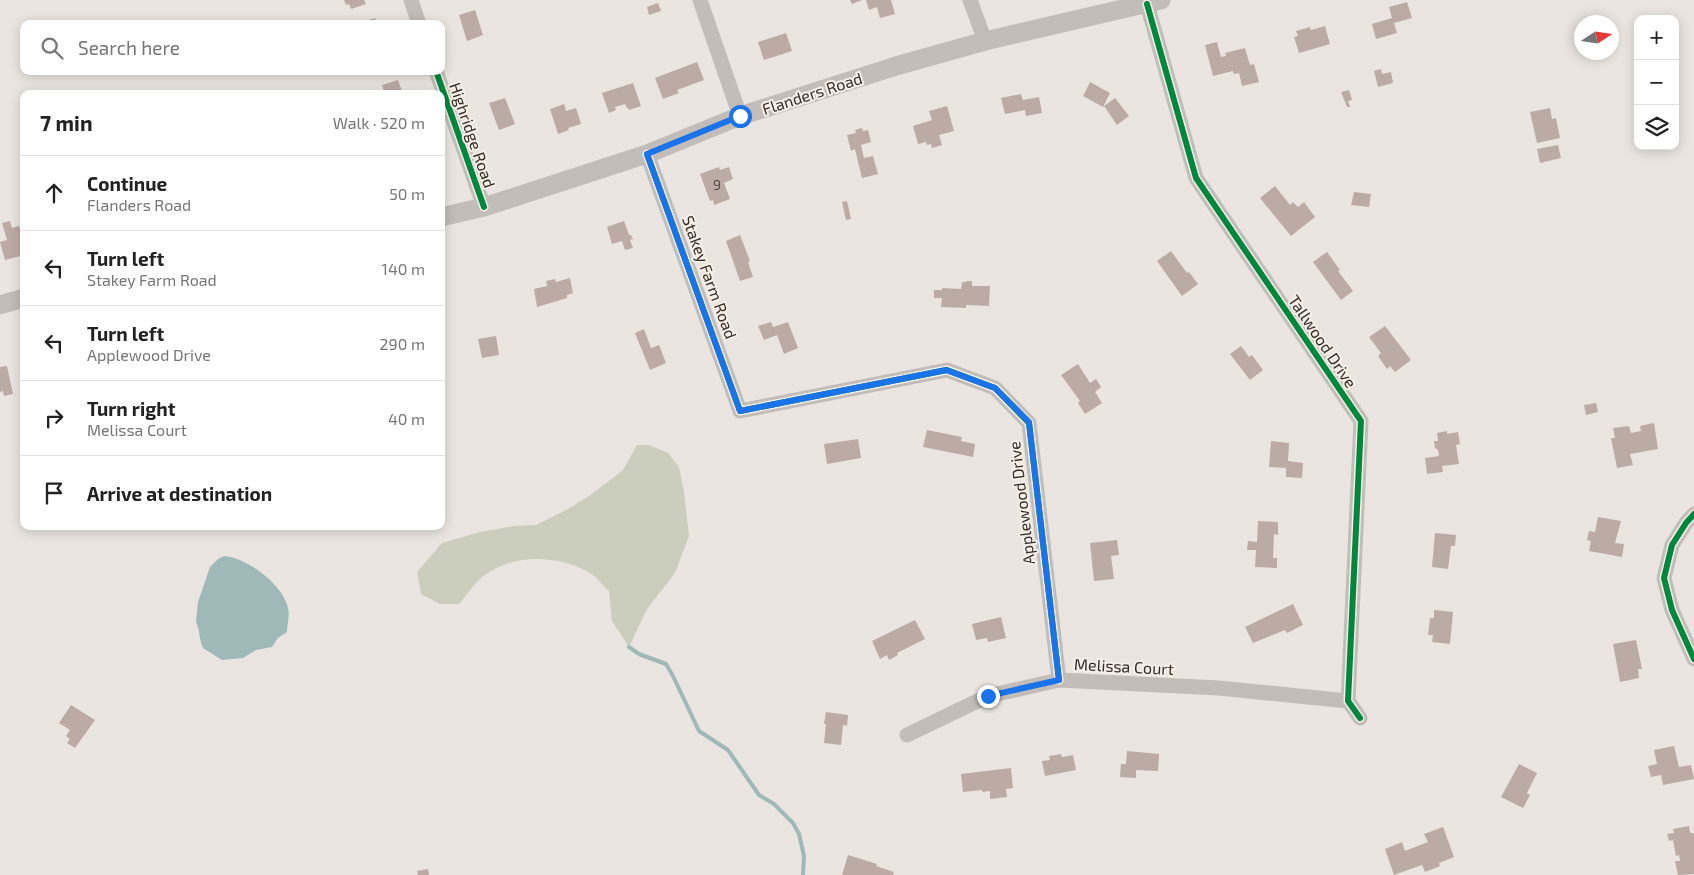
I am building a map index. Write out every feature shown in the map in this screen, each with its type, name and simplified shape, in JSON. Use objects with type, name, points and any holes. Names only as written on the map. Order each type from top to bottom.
[{"type":"street","points":[[411,0],[418,20]]},
{"type":"street","points":[[700,0],[740,116]]},
{"type":"street","points":[[970,0],[984,41]]},
{"type":"street","name":"Flanders Road","points":[[445,216],[484,207],[647,154],[740,116],[896,66],[984,41],[1154,2]]},
{"type":"street","name":"Tallwood Drive","points":[[1154,2],[1196,178],[1360,421],[1348,701]]},
{"type":"street","name":"Highridge Road","points":[[437,75],[443,90]]},
{"type":"street","name":"Highridge Road","points":[[445,96],[484,207]]},
{"type":"street","name":"Stakey Farm Road","points":[[647,154],[740,411]]},
{"type":"street","points":[[0,305],[20,299]]},
{"type":"street","name":"Applewood Drive","points":[[740,411],[946,370],[995,388],[1029,422],[1059,680]]},
{"type":"street","points":[[1694,514],[1672,545],[1664,578],[1672,610],[1694,659]]},
{"type":"street","name":"Melissa Court","points":[[907,735],[988,696],[1059,680],[1219,688],[1348,701]]},
{"type":"street","points":[[1348,701],[1360,718]]},
{"type":"green space","points":[[637,445],[649,445],[668,453],[679,467],[689,536],[675,573],[647,609],[629,647],[612,621],[609,591],[590,573],[563,562],[534,559],[506,564],[481,578],[459,604],[440,604],[421,594],[417,572],[442,543],[480,532],[515,526],[536,525],[568,509],[592,494],[623,470]]},
{"type":"water","points":[[224,556],[253,567],[272,582],[285,599],[289,614],[287,632],[278,638],[272,647],[256,650],[243,658],[222,660],[203,648],[196,622],[198,602],[210,567]]},
{"type":"building","points":[[344,0],[364,0],[366,4],[351,9]]},
{"type":"building","points":[[850,0],[862,0],[852,4]]},
{"type":"building","points":[[866,0],[891,0],[895,14],[880,18],[877,7],[869,10]]},
{"type":"building","points":[[1407,2],[1412,18],[1394,23],[1397,33],[1376,39],[1372,24],[1392,18],[1389,7]]},
{"type":"building","points":[[658,3],[661,11],[649,15],[647,7]]},
{"type":"building","points":[[475,10],[483,35],[467,41],[459,15]]},
{"type":"building","points":[[1325,26],[1330,44],[1299,53],[1294,37],[1298,36],[1296,31],[1310,27],[1311,30]]},
{"type":"building","points":[[786,33],[792,51],[764,60],[758,42]]},
{"type":"building","points":[[1217,42],[1221,57],[1226,56],[1225,53],[1245,48],[1250,65],[1254,64],[1259,82],[1242,86],[1239,73],[1234,74],[1233,71],[1213,76],[1205,45]]},
{"type":"building","points":[[697,62],[704,80],[677,90],[679,93],[663,99],[655,78]]},
{"type":"building","points":[[1381,69],[1382,74],[1391,72],[1393,83],[1378,87],[1374,71]]},
{"type":"building","points":[[398,80],[402,90],[384,90],[382,85]]},
{"type":"building","points":[[1090,82],[1110,93],[1103,107],[1083,96]]},
{"type":"building","points":[[633,83],[641,106],[629,110],[625,104],[615,107],[616,110],[609,113],[602,93]]},
{"type":"building","points":[[1349,90],[1352,100],[1348,101],[1350,107],[1347,107],[1341,92]]},
{"type":"building","points":[[1021,94],[1023,100],[1039,97],[1042,113],[1026,116],[1025,110],[1005,114],[1001,98]]},
{"type":"building","points":[[505,98],[515,124],[499,130],[489,103]]},
{"type":"building","points":[[1115,98],[1129,116],[1117,125],[1104,106]]},
{"type":"building","points":[[564,104],[566,111],[576,108],[581,124],[568,128],[569,130],[558,134],[550,109]]},
{"type":"building","points":[[947,106],[954,131],[939,135],[942,145],[932,148],[931,144],[927,145],[926,142],[918,144],[913,126],[932,120],[929,111]]},
{"type":"building","points":[[1550,108],[1552,119],[1556,118],[1560,138],[1537,143],[1530,112]]},
{"type":"building","points":[[862,128],[863,131],[868,130],[871,142],[861,145],[864,158],[873,156],[878,174],[862,178],[855,149],[851,151],[847,135],[856,133],[855,130]]},
{"type":"building","points":[[1558,145],[1561,158],[1540,163],[1537,149]]},
{"type":"building","points":[[719,167],[720,170],[729,167],[733,179],[724,183],[730,199],[714,205],[713,200],[710,201],[700,174]]},
{"type":"building","points":[[1275,186],[1290,205],[1293,202],[1298,207],[1304,202],[1315,217],[1291,236],[1260,198]]},
{"type":"building","points":[[1354,192],[1371,194],[1369,207],[1351,205]]},
{"type":"building","points":[[847,201],[851,219],[846,220],[842,202]]},
{"type":"building","points":[[10,221],[12,228],[19,226],[20,256],[5,260],[0,242],[7,240],[2,223]]},
{"type":"building","points":[[624,221],[629,235],[633,239],[630,240],[633,248],[625,250],[622,241],[612,244],[607,227]]},
{"type":"building","points":[[740,235],[750,261],[748,262],[753,277],[740,281],[726,241]]},
{"type":"building","points":[[1171,251],[1187,273],[1189,272],[1198,284],[1182,296],[1157,261]]},
{"type":"building","points":[[1327,252],[1353,291],[1341,300],[1313,262]]},
{"type":"building","points":[[570,278],[573,293],[567,295],[567,298],[537,307],[534,289],[547,286],[546,281],[555,279],[556,282]]},
{"type":"building","points":[[972,281],[972,286],[990,286],[989,306],[966,305],[966,308],[941,307],[942,298],[934,298],[934,290],[942,290],[942,288],[961,289],[962,282]]},
{"type":"building","points":[[771,322],[773,327],[788,322],[798,348],[784,354],[777,335],[764,340],[758,326]]},
{"type":"building","points":[[1385,326],[1411,360],[1395,372],[1390,366],[1387,369],[1378,356],[1381,353],[1369,337]]},
{"type":"building","points":[[644,329],[651,348],[659,345],[666,363],[650,370],[635,333]]},
{"type":"building","points":[[496,336],[499,355],[482,358],[478,339]]},
{"type":"building","points":[[1241,346],[1249,357],[1252,355],[1263,370],[1250,380],[1230,354]]},
{"type":"building","points":[[1078,364],[1090,383],[1096,379],[1101,387],[1095,392],[1102,403],[1085,414],[1078,403],[1080,401],[1061,375]]},
{"type":"building","points":[[7,366],[13,394],[4,396],[3,391],[0,392],[0,367]]},
{"type":"building","points":[[1596,403],[1598,412],[1586,415],[1584,405]]},
{"type":"building","points":[[1654,423],[1658,449],[1630,454],[1633,465],[1617,468],[1611,438],[1615,438],[1613,428],[1629,426],[1631,433],[1641,431],[1640,426]]},
{"type":"building","points":[[927,430],[962,437],[961,441],[975,444],[973,457],[923,447]]},
{"type":"building","points":[[1447,431],[1447,434],[1458,432],[1460,444],[1456,445],[1459,464],[1442,466],[1443,472],[1427,474],[1425,458],[1439,456],[1434,441],[1438,441],[1437,433]]},
{"type":"building","points":[[858,439],[861,458],[827,464],[824,444]]},
{"type":"building","points":[[1271,441],[1289,443],[1288,461],[1303,463],[1302,478],[1286,477],[1286,468],[1269,467]]},
{"type":"building","points":[[1598,517],[1621,521],[1615,543],[1624,544],[1622,557],[1589,551],[1591,541],[1587,540],[1589,531],[1595,532]]},
{"type":"building","points":[[1258,521],[1278,522],[1278,535],[1274,534],[1273,558],[1277,558],[1277,568],[1255,567],[1256,550],[1247,550],[1248,541],[1257,542]]},
{"type":"building","points":[[1435,533],[1456,535],[1455,546],[1451,546],[1448,569],[1432,567]]},
{"type":"building","points":[[1117,540],[1119,555],[1111,556],[1114,579],[1094,581],[1090,543]]},
{"type":"building","points":[[1293,604],[1303,625],[1287,633],[1285,630],[1253,643],[1245,627]]},
{"type":"building","points":[[1434,610],[1453,612],[1450,644],[1432,642],[1433,635],[1428,635],[1430,618],[1434,618]]},
{"type":"building","points":[[1001,617],[1006,638],[988,642],[987,638],[976,640],[972,624]]},
{"type":"building","points":[[915,620],[925,639],[897,653],[898,655],[889,660],[887,655],[880,659],[872,641]]},
{"type":"building","points":[[1636,640],[1642,669],[1638,669],[1639,678],[1620,682],[1613,644]]},
{"type":"building","points":[[71,705],[95,720],[75,748],[67,743],[70,739],[66,736],[70,730],[59,723]]},
{"type":"building","points":[[826,712],[848,715],[847,726],[843,725],[841,745],[824,743]]},
{"type":"building","points":[[1674,746],[1679,767],[1691,765],[1694,779],[1663,785],[1661,775],[1651,777],[1648,766],[1657,764],[1654,750]]},
{"type":"building","points":[[1127,751],[1159,754],[1158,771],[1136,770],[1136,778],[1120,777],[1121,764],[1126,764]]},
{"type":"building","points":[[1061,754],[1062,757],[1073,755],[1076,770],[1045,776],[1042,761],[1050,760],[1049,756]]},
{"type":"building","points":[[1519,764],[1537,773],[1527,793],[1530,795],[1523,808],[1501,797]]},
{"type":"building","points":[[1011,768],[1013,788],[1006,789],[1007,797],[990,799],[990,791],[982,792],[982,790],[963,792],[961,774]]},
{"type":"building","points":[[1689,826],[1690,833],[1694,835],[1694,874],[1678,875],[1675,861],[1680,861],[1679,855],[1676,856],[1673,840],[1669,841],[1667,834],[1674,833],[1673,829]]},
{"type":"building","points":[[1443,827],[1454,857],[1439,863],[1440,866],[1425,872],[1422,865],[1394,875],[1385,849],[1402,842],[1405,851],[1428,842],[1424,834]]},
{"type":"building","points":[[848,855],[877,864],[876,866],[894,872],[893,875],[842,875]]},
{"type":"building","points":[[428,869],[429,875],[418,875],[417,871]]},
{"type":"waterway","points":[[629,647],[639,654],[666,664],[699,731],[728,750],[759,795],[774,804],[793,823],[799,834],[804,856],[803,875]]},
{"type":"cycle path","points":[[1147,4],[1196,178],[1361,421],[1348,701],[1360,718]]},
{"type":"cycle path","points":[[437,75],[443,90]]},
{"type":"cycle path","points":[[445,96],[484,207]]},
{"type":"cycle path","points":[[647,154],[740,411],[947,370],[995,388],[1029,423],[1059,680]]},
{"type":"cycle path","points":[[1694,514],[1672,545],[1664,578],[1672,610],[1694,659]]},
{"type":"route","points":[[740,116],[647,154],[740,411],[946,370],[995,388],[1029,422],[1059,680],[988,696]]}]
